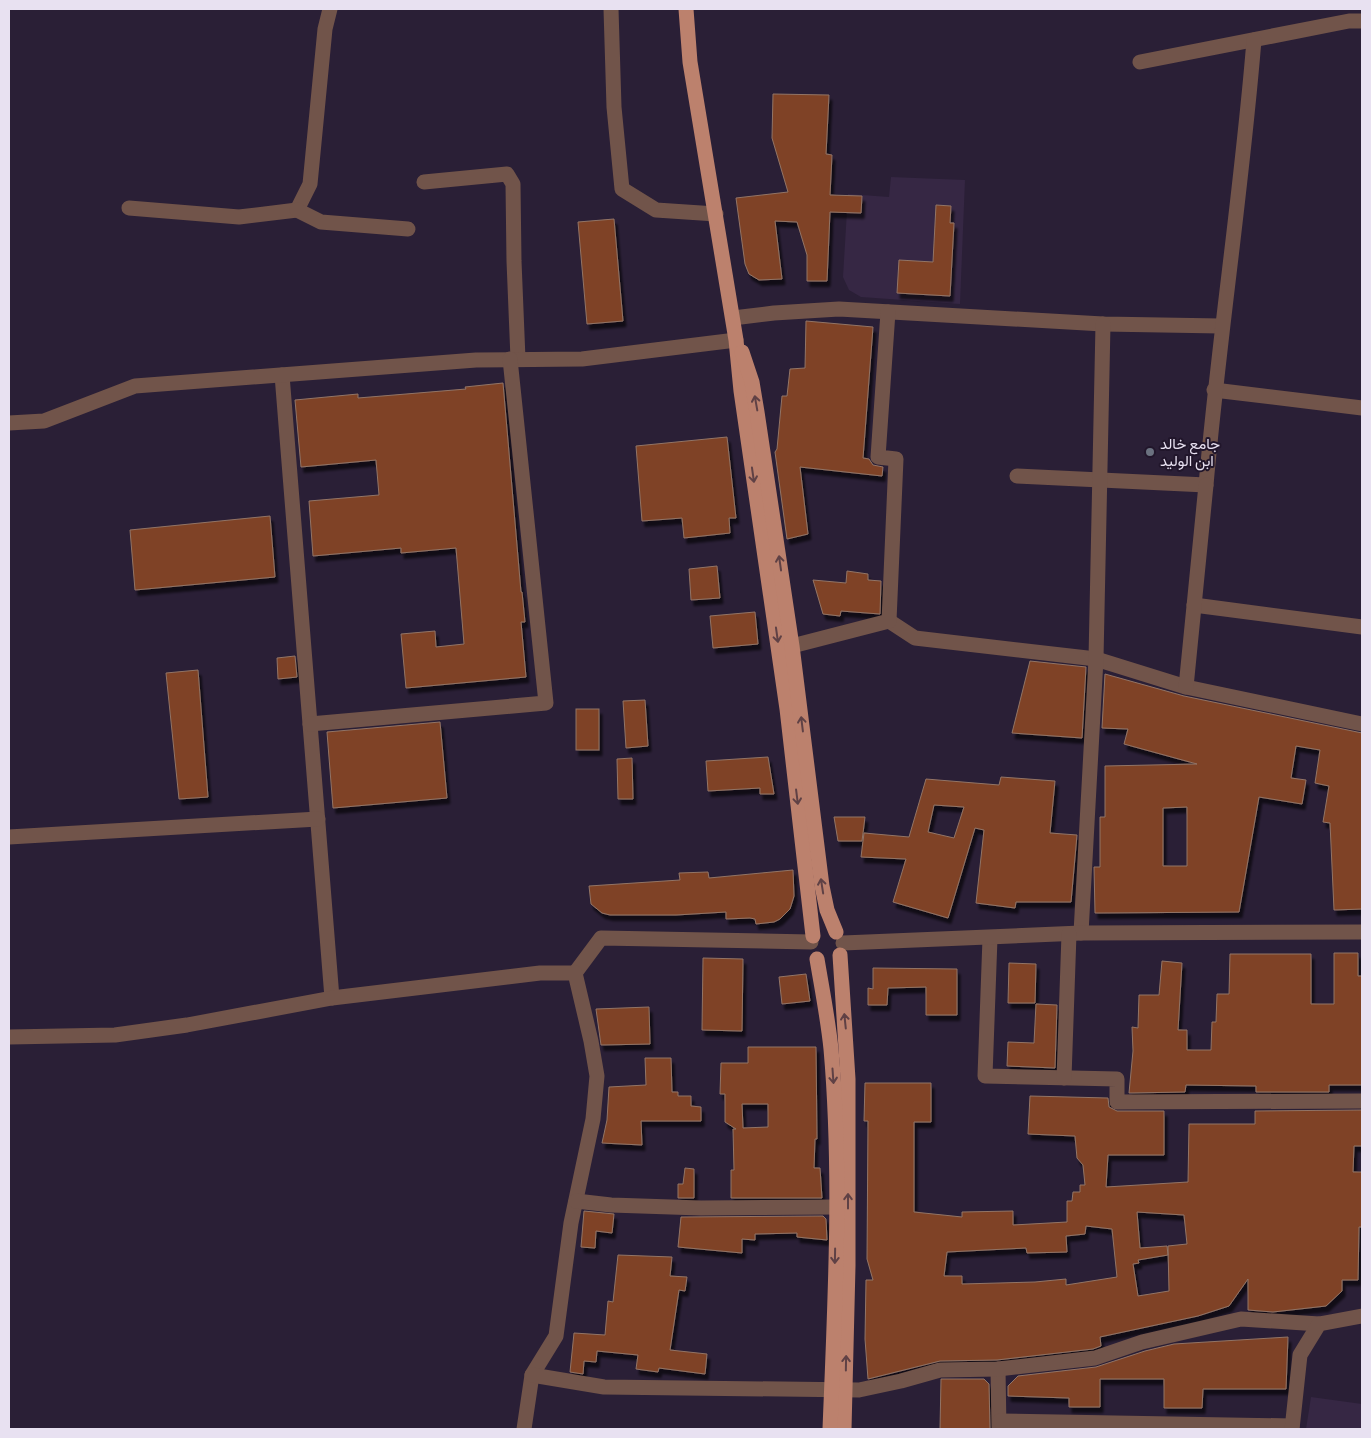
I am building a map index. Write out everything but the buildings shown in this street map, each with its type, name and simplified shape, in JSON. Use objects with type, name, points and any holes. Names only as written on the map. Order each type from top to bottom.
[{"type":"main road","points":[[686,9],[690,62],[733,318],[741,391],[788,709],[813,954],[817,959],[831,1047],[836,1207],[838,1390],[844,1429]]},
{"type":"main road","points":[[736,340],[748,367],[753,389],[792,646],[822,886],[840,944],[847,1047],[848,1257],[838,1390],[830,1429]]},
{"type":"main road","points":[[812,939],[824,929],[840,944]]},
{"type":"main road","points":[[817,959],[829,962],[840,944]]},
{"type":"main road","points":[[831,1047],[847,1047]]},
{"type":"street","points":[[297,210],[310,184],[325,29],[330,9]]},
{"type":"street","points":[[612,9],[614,107],[622,189],[656,210],[716,214]]},
{"type":"street","points":[[1140,62],[1349,21],[1362,21]]},
{"type":"street","points":[[1186,687],[1214,390],[1249,109],[1254,40]]},
{"type":"street","points":[[310,724],[546,703],[514,359],[513,184],[507,174],[424,182]]},
{"type":"street","points":[[128,208],[239,218],[297,210],[321,222],[408,230]]},
{"type":"street","points":[[733,318],[774,312],[839,309],[1103,324],[1221,326]]},
{"type":"street","points":[[888,312],[878,457],[896,459],[889,621]]},
{"type":"street","points":[[1064,1078],[1096,659],[1103,324]]},
{"type":"street","points":[[9,423],[44,421],[135,386],[476,360],[582,359],[736,340]]},
{"type":"street","points":[[282,375],[332,998]]},
{"type":"street","points":[[1214,390],[1362,408]]},
{"type":"street","points":[[1016,476],[1206,485]]},
{"type":"street","points":[[1194,605],[1362,627]]},
{"type":"street","points":[[792,646],[889,621],[915,638],[1096,659],[1186,687],[1362,724]]},
{"type":"street","points":[[9,837],[318,819]]},
{"type":"street","points":[[840,944],[1075,934],[1362,932]]},
{"type":"street","points":[[524,1429],[532,1375],[556,1336],[562,1284],[576,1201],[593,1119],[597,1076],[575,973],[601,938],[812,939]]},
{"type":"street","points":[[990,938],[985,1076],[1117,1079],[1117,1102],[1362,1101]]},
{"type":"street","points":[[9,1037],[115,1035],[187,1025],[332,998],[540,973],[575,973]]},
{"type":"street","points":[[576,1201],[611,1205],[701,1208],[836,1207]]},
{"type":"street","points":[[532,1375],[604,1387],[859,1390],[940,1370],[998,1369],[1095,1358],[1142,1342],[1241,1319],[1319,1324],[1362,1316]]},
{"type":"street","points":[[998,1369],[1000,1425],[1292,1428],[1300,1355],[1319,1324]]},
{"type":"shaded area","points":[[891,177],[965,180],[960,304],[861,297],[849,290],[843,277],[848,194],[889,197]]},
{"type":"shaded area","points":[[1311,1397],[1362,1404],[1362,1429],[1306,1429]]},
{"type":"place","name":"جامع خالد ابن الوليد","points":[[1150,452]]}]
